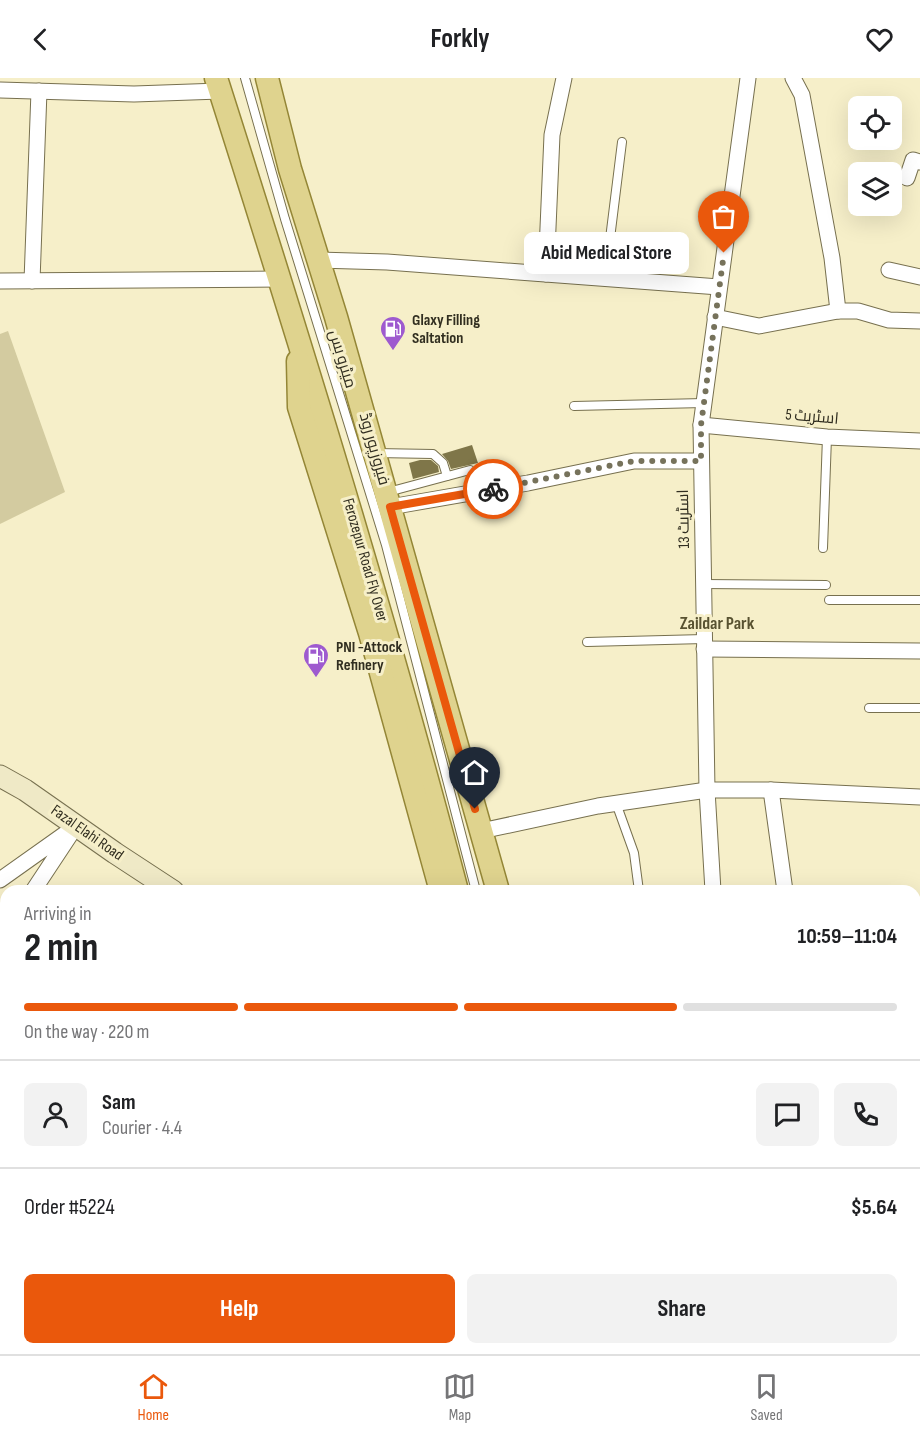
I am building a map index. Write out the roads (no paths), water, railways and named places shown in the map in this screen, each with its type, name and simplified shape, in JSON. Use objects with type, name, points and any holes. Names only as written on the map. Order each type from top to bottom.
[{"type":"main road","name":"فیروزپور روڈ","points":[[267,78],[290,169],[375,453],[496,885]]},
{"type":"main road","points":[[218,85],[297,331],[299,407],[370,633],[439,885]]},
{"type":"main road","name":"Ferozepur Road Fly Over","points":[[297,331],[418,742],[455,885]]},
{"type":"street","points":[[546,274],[552,135],[564,78]]},
{"type":"street","name":"اسٹریٹ 13","points":[[713,885],[707,790],[701,425],[730,193],[748,78]]},
{"type":"street","points":[[793,78],[802,94],[832,258],[838,311]]},
{"type":"street","points":[[0,90],[134,94],[218,85]]},
{"type":"street","points":[[32,280],[39,92]]},
{"type":"street","points":[[907,178],[913,160],[920,162]]},
{"type":"street","points":[[318,260],[387,262],[720,287]]},
{"type":"street","points":[[889,270],[920,277]]},
{"type":"street","points":[[0,281],[281,279]]},
{"type":"street","points":[[715,317],[759,326],[838,311],[858,311],[889,320],[920,321]]},
{"type":"street","name":"اسٹریٹ 5","points":[[701,425],[827,437],[920,441]]},
{"type":"street","points":[[388,499],[528,483],[634,461],[701,461]]},
{"type":"street","points":[[704,644],[920,651]]},
{"type":"street","name":"Fazal Elahi Road","points":[[0,776],[25,790],[161,885]]},
{"type":"street","points":[[481,831],[616,803],[707,790],[771,790],[920,797]]},
{"type":"street","points":[[771,790],[784,885]]},
{"type":"street","points":[[0,880],[75,826]]},
{"type":"street","points":[[38,885],[75,826]]},
{"type":"lane","name":"میٹرو بس","points":[[245,78],[285,219],[386,545],[474,885]]},
{"type":"lane","points":[[605,279],[622,141]]},
{"type":"lane","points":[[574,406],[704,403]]},
{"type":"lane","points":[[824,548],[827,437]]},
{"type":"lane","points":[[375,453],[433,454],[442,463],[447,476]]},
{"type":"lane","points":[[388,499],[447,476],[470,470]]},
{"type":"lane","points":[[703,584],[826,585]]},
{"type":"lane","points":[[829,600],[920,600]]},
{"type":"lane","points":[[587,642],[704,644]]},
{"type":"lane","points":[[869,708],[920,708]]},
{"type":"lane","points":[[616,803],[634,853],[638,885]]},
{"type":"place","name":"Abid Medical Store","points":[[724,253]]},
{"type":"place","name":"Glaxy Filling Saltation","points":[[393,352]]},
{"type":"place","name":"PNI -Attock Refinery","points":[[316,679]]},
{"type":"district","name":"Zaildar Park","points":[[717,623]]}]
